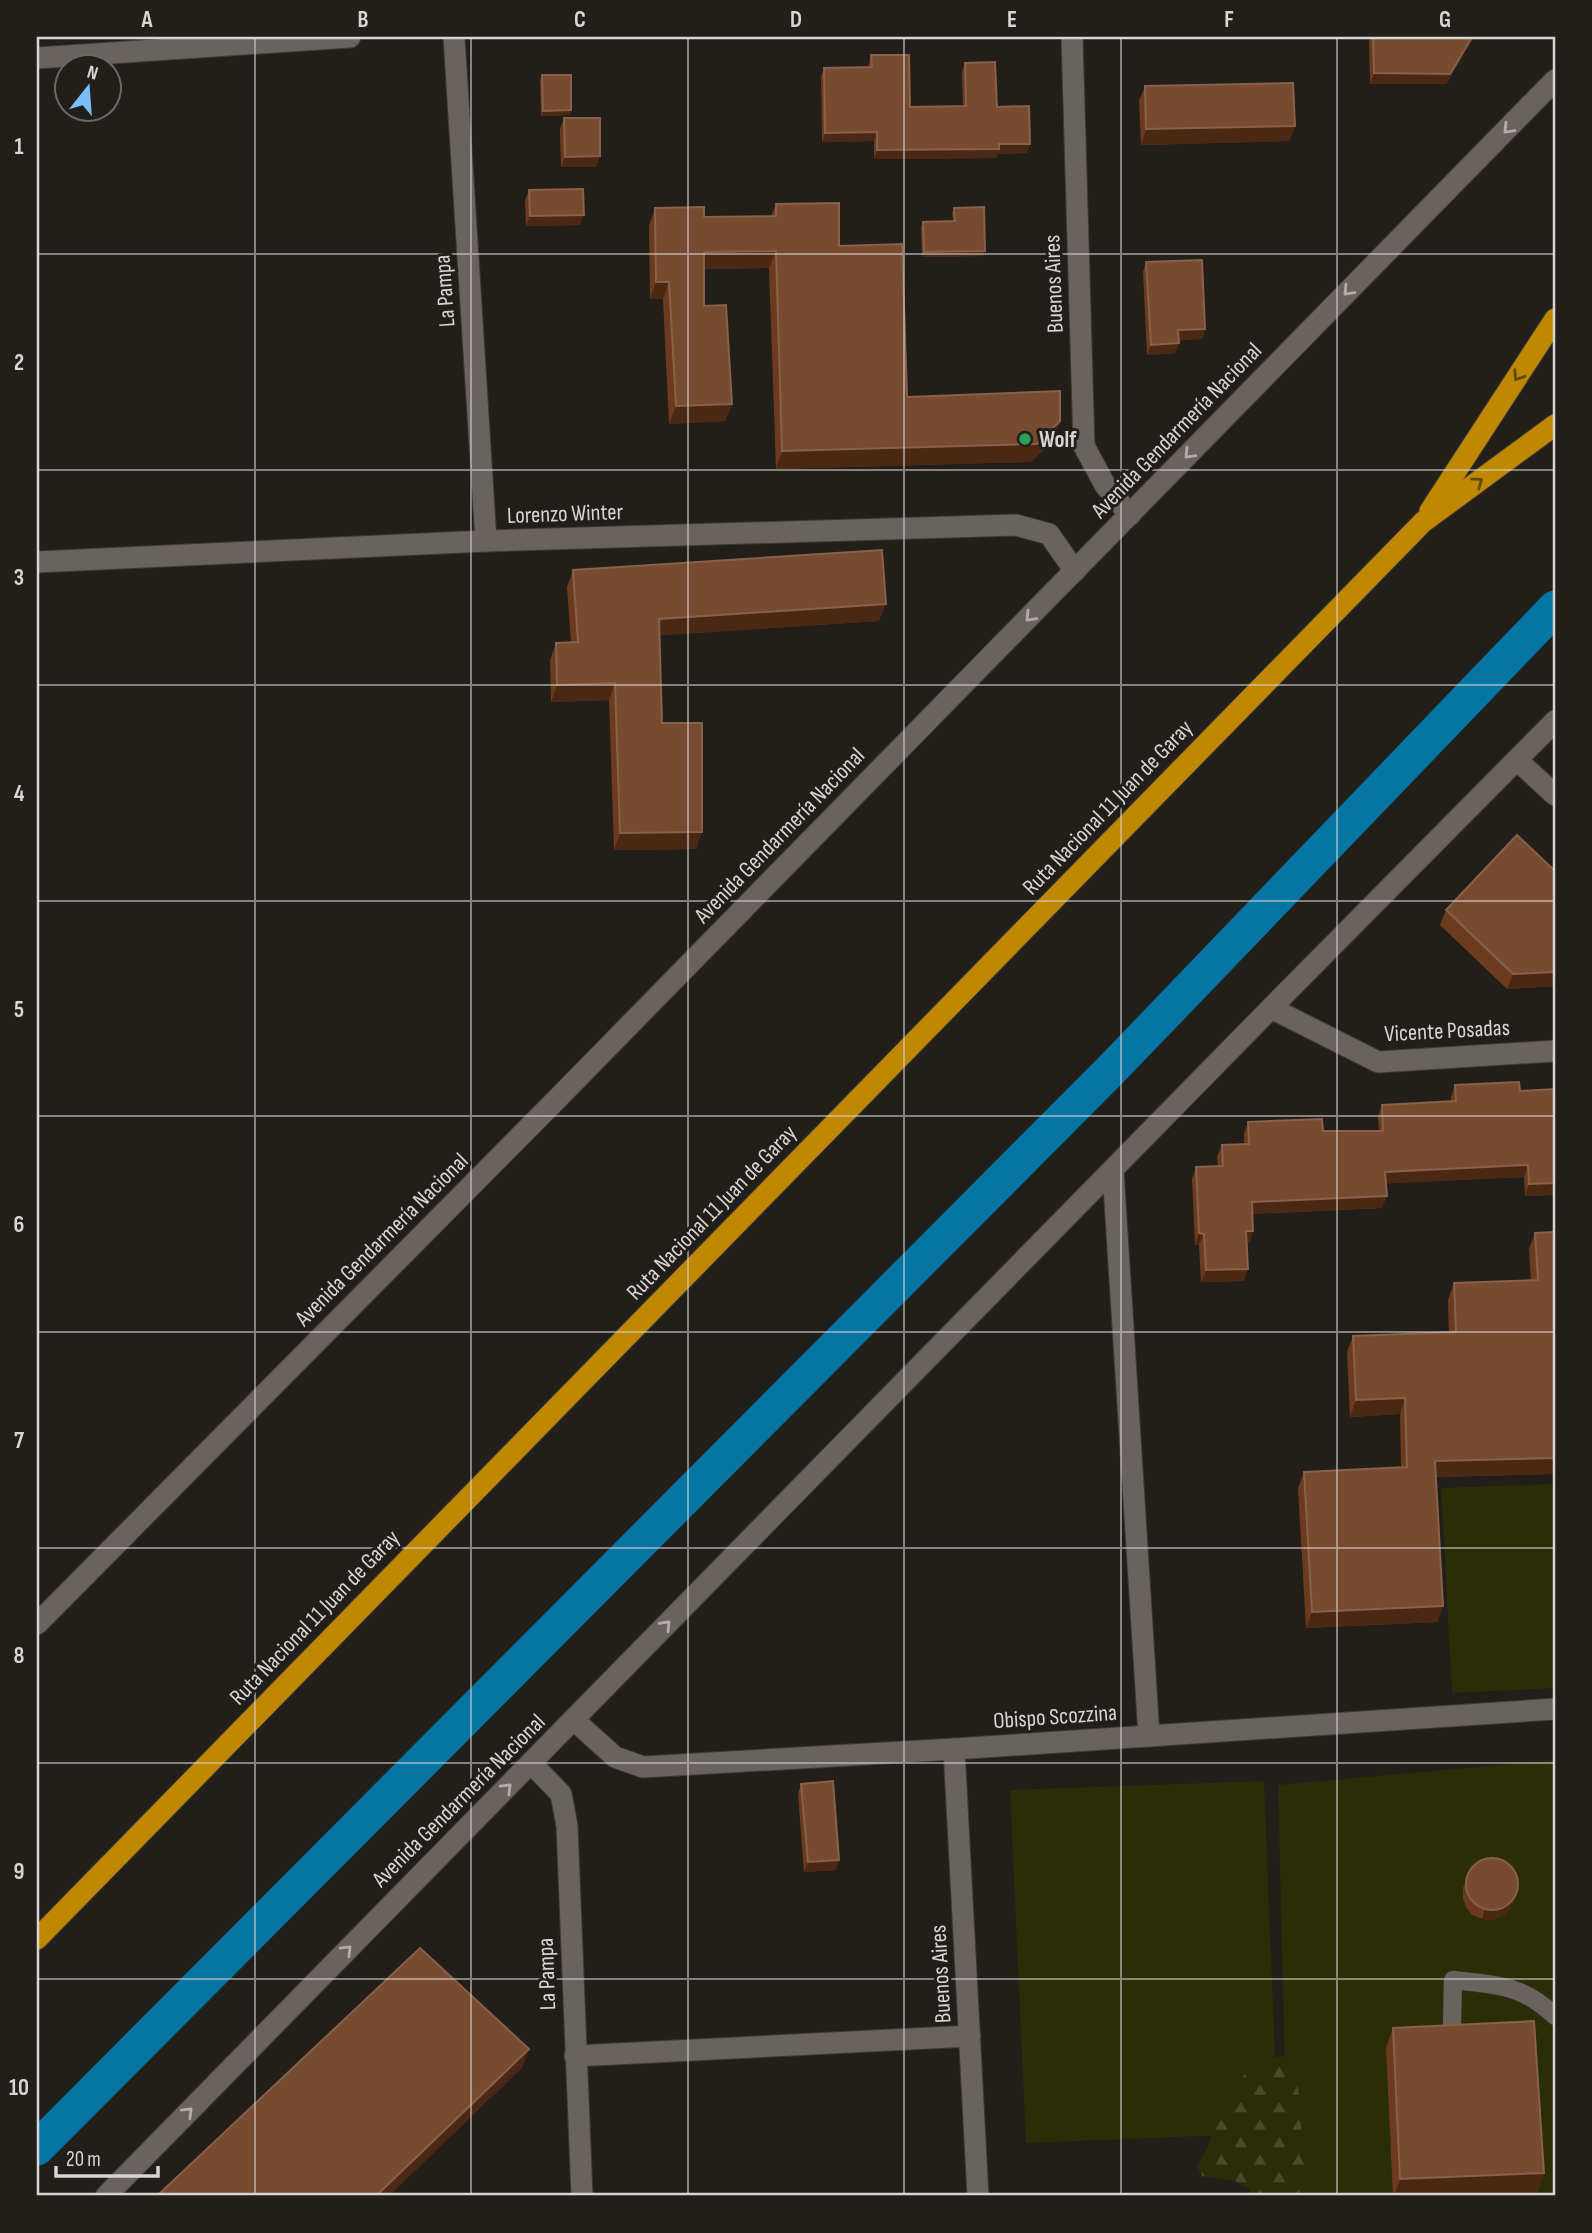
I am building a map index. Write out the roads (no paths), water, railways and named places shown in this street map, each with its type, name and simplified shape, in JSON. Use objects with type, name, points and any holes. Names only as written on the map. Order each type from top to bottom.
[{"type":"highway","name":"Ruta Nacional 11 Juan de Garay","points":[[1423,522],[1555,319]]},
{"type":"highway","name":"Ruta Nacional 11 Juan de Garay","points":[[37,1939],[1423,522],[1555,425]]},
{"type":"street","points":[[37,58],[350,37]]},
{"type":"street","name":"La Pampa","points":[[454,37],[486,541]]},
{"type":"street","name":"Buenos Aires","points":[[1072,37],[1083,446],[1105,485],[1130,515]]},
{"type":"street","name":"Avenida Gendarmería Nacional","points":[[37,1624],[561,1096],[1555,80]]},
{"type":"street","name":"Lorenzo Winter","points":[[37,562],[486,541],[1016,526],[1049,534],[1075,571]]},
{"type":"street","name":"Avenida Gendarmería Nacional","points":[[106,2196],[1555,721]]},
{"type":"street","points":[[1517,760],[1555,795]]},
{"type":"street","name":"Vicente Posadas","points":[[1271,1008],[1378,1062],[1555,1051]]},
{"type":"street","points":[[1113,1170],[1149,1736]]},
{"type":"street","name":"Obispo Scozzina","points":[[574,1720],[615,1757],[643,1767],[1555,1709]]},
{"type":"street","name":"Buenos Aires","points":[[954,1749],[978,2196]]},
{"type":"street","name":"La Pampa","points":[[531,1763],[561,1794],[567,1826],[582,2196]]},
{"type":"street","points":[[575,2056],[970,2036]]},
{"type":"lane","points":[[1452,2023],[1453,1980],[1511,1987],[1539,2001],[1555,2016]]},
{"type":"waterway","points":[[37,2148],[1110,1071],[1555,608]]},
{"type":"place","name":"Wolf","points":[[1025,439]]}]
